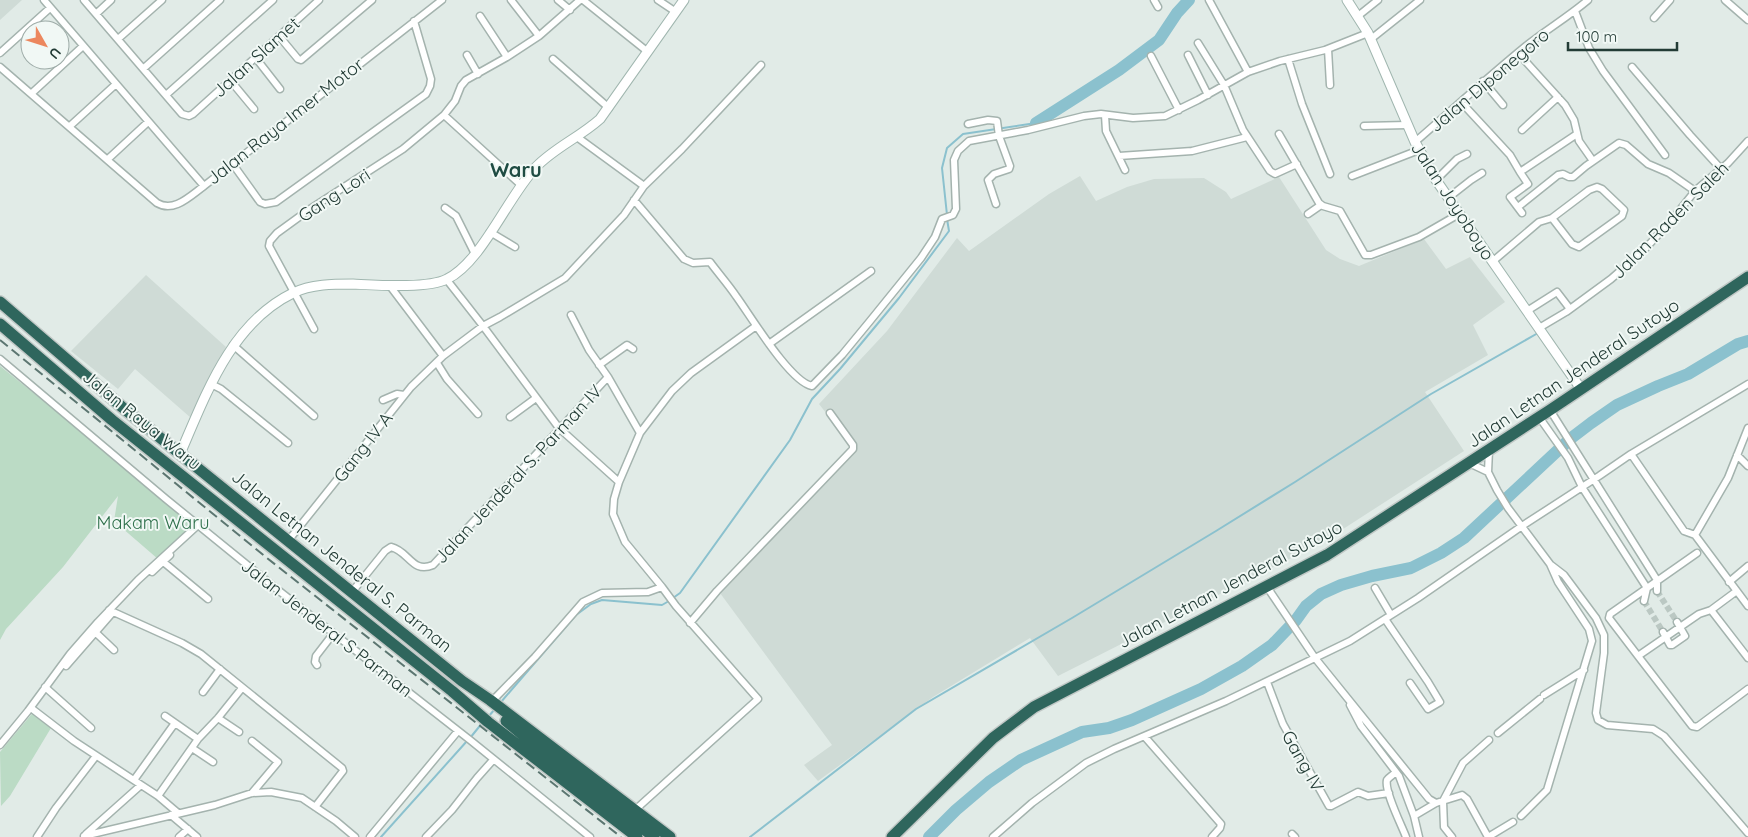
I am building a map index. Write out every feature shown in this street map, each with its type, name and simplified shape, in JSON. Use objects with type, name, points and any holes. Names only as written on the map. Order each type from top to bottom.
[{"type":"highway","name":"Jalan Letnan Jenderal Sutoyo","points":[[892,837],[992,738],[1034,707],[1327,556],[1748,277]]},
{"type":"highway","name":"Jalan Letnan Jenderal S. Parman","points":[[0,302],[122,407],[462,681],[490,710]]},
{"type":"highway","name":"Jalan Raya Waru","points":[[0,324],[112,420],[452,691],[490,710]]},
{"type":"highway","points":[[112,420],[120,416],[122,407]]},
{"type":"highway","points":[[490,710],[654,837]]},
{"type":"highway","points":[[490,710],[670,837]]},
{"type":"highway","points":[[490,710],[637,837]]},
{"type":"street","name":"Jalan Raya Imer Motor","points":[[44,0],[204,186],[442,0]]},
{"type":"street","points":[[84,0],[166,95],[273,0]]},
{"type":"street","points":[[96,14],[111,0]]},
{"type":"street","points":[[118,39],[162,0]]},
{"type":"street","points":[[144,68],[220,0]]},
{"type":"street","name":"Jalan Slamet","points":[[166,95],[182,114],[189,116],[320,0]]},
{"type":"street","points":[[279,36],[298,60],[302,59],[372,0]]},
{"type":"street","points":[[511,0],[539,36]]},
{"type":"street","points":[[558,0],[570,10]]},
{"type":"street","points":[[521,185],[444,115],[455,101],[463,82],[539,36],[582,0],[648,52]]},
{"type":"street","points":[[658,0],[676,12]]},
{"type":"street","points":[[180,454],[211,384],[233,345],[267,310],[294,292],[336,284],[390,286],[431,283],[447,280],[466,264],[475,254],[521,185],[536,166],[600,119],[684,0]]},
{"type":"street","points":[[1154,0],[1158,7]]},
{"type":"street","points":[[1209,0],[1248,72]]},
{"type":"street","name":"Jalan Joyoboyo","points":[[1347,0],[1369,36],[1407,125],[1436,180],[1581,389]]},
{"type":"street","points":[[1358,16],[1378,0]]},
{"type":"street","points":[[634,200],[684,259],[692,263],[710,262],[736,295],[769,344],[800,379],[808,385],[813,385],[870,322],[921,258],[930,245],[941,220],[953,215],[956,208],[954,165],[958,151],[969,141],[1058,124],[1084,116],[1103,115],[1133,118],[1165,116],[1208,95],[1248,72],[1369,36],[1420,0]]},
{"type":"street","name":"Jalan Diponegoro","points":[[1417,146],[1483,81],[1588,0]]},
{"type":"street","points":[[1654,18],[1670,0]]},
{"type":"street","points":[[1725,0],[1748,20]]},
{"type":"street","points":[[0,53],[50,8]]},
{"type":"street","points":[[1575,11],[1589,48],[1603,71],[1665,155]]},
{"type":"street","points":[[480,16],[507,57]]},
{"type":"street","points":[[232,163],[260,202],[265,204],[276,202],[426,94],[431,78],[414,22]]},
{"type":"street","points":[[1198,43],[1224,85],[1247,136],[1273,174],[1296,164]]},
{"type":"street","points":[[32,93],[83,46]]},
{"type":"street","points":[[1328,49],[1330,85]]},
{"type":"street","points":[[1518,53],[1565,105],[1574,120],[1579,141],[1593,162]]},
{"type":"street","points":[[467,55],[478,74]]},
{"type":"street","points":[[1188,55],[1208,95]]},
{"type":"street","points":[[1152,56],[1179,110]]},
{"type":"street","points":[[255,57],[280,89]]},
{"type":"street","points":[[553,59],[609,108]]},
{"type":"street","points":[[1288,59],[1302,104],[1330,174]]},
{"type":"street","name":"Gang IV A","points":[[288,541],[404,395],[443,356],[483,326],[565,278],[624,215],[644,186],[761,66]]},
{"type":"street","points":[[1632,66],[1721,169]]},
{"type":"street","points":[[0,67],[163,206],[173,206],[183,202],[204,186]]},
{"type":"street","points":[[230,80],[254,109]]},
{"type":"street","points":[[1483,81],[1503,105]]},
{"type":"street","points":[[70,126],[116,84]]},
{"type":"street","points":[[1522,130],[1558,97]]},
{"type":"street","points":[[1460,102],[1510,155],[1528,184],[1510,197],[1520,210],[1558,175],[1563,174],[1571,178],[1616,144],[1624,144],[1648,164],[1669,173],[1695,191]]},
{"type":"street","name":"Gang Lori","points":[[294,292],[269,246],[273,237],[310,209],[403,149],[444,115]]},
{"type":"street","points":[[1103,115],[1106,131],[1124,170]]},
{"type":"street","points":[[968,124],[995,120],[998,125],[999,134],[1010,166],[1009,169],[994,174],[988,180],[996,204]]},
{"type":"street","points":[[108,159],[148,122]]},
{"type":"street","points":[[1364,126],[1407,125]]},
{"type":"street","points":[[1279,134],[1321,205],[1340,212],[1363,252],[1368,256],[1419,237],[1459,214]]},
{"type":"street","points":[[1520,172],[1577,134]]},
{"type":"street","points":[[1119,156],[1192,151],[1247,136]]},
{"type":"street","points":[[577,137],[644,186]]},
{"type":"street","name":"Jalan Raden Saleh","points":[[1541,332],[1611,280],[1643,251],[1671,221],[1695,191],[1721,169],[1748,141]]},
{"type":"street","points":[[1352,176],[1417,146]]},
{"type":"street","points":[[1436,180],[1457,159],[1467,154]]},
{"type":"street","points":[[1448,198],[1482,173]]},
{"type":"street","points":[[1492,262],[1540,222],[1552,218],[1589,190],[1597,187],[1602,189],[1624,210],[1622,216],[1579,247],[1572,244],[1552,218]]},
{"type":"street","points":[[1308,214],[1321,205]]},
{"type":"street","points":[[445,208],[456,216],[475,254]]},
{"type":"street","points":[[490,232],[515,247]]},
{"type":"street","points":[[769,344],[871,271]]},
{"type":"street","points":[[447,280],[559,428],[619,482]]},
{"type":"street","points":[[390,286],[443,356]]},
{"type":"street","points":[[294,292],[314,329]]},
{"type":"street","points":[[1526,311],[1558,292],[1570,309]]},
{"type":"street","name":"Jalan Jenderal S. Parman IV","points":[[352,592],[390,547],[398,550],[420,568],[433,565],[608,377],[589,350],[572,315]]},
{"type":"street","points":[[634,810],[758,699],[690,623],[625,542],[613,514],[614,499],[619,482],[640,433],[672,391],[691,373],[756,326]]},
{"type":"street","points":[[233,345],[314,416]]},
{"type":"street","points":[[599,365],[627,345],[633,349]]},
{"type":"street","name":"Jalan Jenderal S Parman","points":[[0,359],[198,525],[590,837]]},
{"type":"street","points":[[437,363],[447,378],[478,414]]},
{"type":"street","points":[[608,377],[640,433]]},
{"type":"street","points":[[211,384],[221,389],[288,442]]},
{"type":"street","points":[[993,837],[1032,803],[1086,763],[1267,682],[1350,641],[1631,454],[1748,384]]},
{"type":"street","points":[[383,400],[397,394],[404,395]]},
{"type":"street","points":[[510,417],[536,398]]},
{"type":"street","points":[[1550,410],[1657,580],[1657,591]]},
{"type":"street","points":[[690,623],[717,591],[853,449],[853,445],[830,413]]},
{"type":"street","points":[[1539,417],[1566,456],[1582,487],[1647,588],[1644,601]]},
{"type":"street","points":[[1695,535],[1728,478],[1748,428]]},
{"type":"street","points":[[1489,450],[1488,472],[1497,490],[1508,508],[1550,564],[1558,582],[1589,629],[1592,641],[1545,792],[1520,816]]},
{"type":"street","points":[[1566,456],[1575,450]]},
{"type":"street","points":[[1631,454],[1684,530],[1695,535],[1748,606]]},
{"type":"street","points":[[1738,456],[1748,466]]},
{"type":"street","points":[[1469,463],[1488,472]]},
{"type":"street","points":[[1605,520],[1616,513]]},
{"type":"street","points":[[0,745],[46,687],[111,611],[198,525]]},
{"type":"street","points":[[1697,553],[1609,616],[1692,726],[1699,726],[1748,690]]},
{"type":"street","points":[[161,561],[208,599]]},
{"type":"street","points":[[1550,564],[1564,575],[1596,618],[1604,635],[1604,654],[1596,713],[1598,720],[1607,725],[1653,729],[1664,736],[1748,833]]},
{"type":"street","points":[[1729,582],[1748,566]]},
{"type":"street","points":[[490,710],[583,602],[602,593],[648,592],[662,587]]},
{"type":"street","points":[[1267,588],[1316,658],[1429,799],[1439,802]]},
{"type":"street","points":[[1375,588],[1388,617],[1440,702],[1428,708],[1410,683]]},
{"type":"street","points":[[1638,656],[1678,625],[1711,610],[1734,593]]},
{"type":"street","points":[[1711,610],[1748,658]]},
{"type":"street","points":[[111,611],[182,643],[201,654],[342,768],[315,806]]},
{"type":"street","points":[[1664,635],[1672,645],[1685,636],[1678,625]]},
{"type":"street","points":[[94,631],[114,650]]},
{"type":"street","points":[[317,665],[315,662],[316,656],[333,634]]},
{"type":"street","points":[[203,692],[220,669]]},
{"type":"street","points":[[1498,733],[1542,697],[1584,670]]},
{"type":"street","name":"Gang IV","points":[[1267,682],[1283,724],[1329,806],[1358,792],[1368,796],[1389,793]]},
{"type":"street","points":[[46,687],[91,728]]},
{"type":"street","points":[[158,796],[198,739],[242,688]]},
{"type":"street","points":[[1345,693],[1361,726],[1399,776],[1414,816],[1419,837]]},
{"type":"street","points":[[31,708],[96,756],[158,796],[197,837]]},
{"type":"street","points":[[165,716],[198,739]]},
{"type":"street","points":[[218,718],[240,732]]},
{"type":"street","points":[[134,780],[175,723]]},
{"type":"street","points":[[370,837],[460,733]]},
{"type":"street","points":[[1145,737],[1221,824],[1212,837]]},
{"type":"street","points":[[1452,837],[1444,827],[1439,802],[1463,763],[1489,740]]},
{"type":"street","points":[[252,741],[278,762],[252,794]]},
{"type":"street","points":[[192,748],[213,762]]},
{"type":"street","points":[[37,837],[56,808],[96,756]]},
{"type":"street","points":[[426,837],[452,810],[493,760]]},
{"type":"street","points":[[1396,772],[1387,781],[1389,793],[1406,837]]},
{"type":"street","points":[[84,837],[141,784]]},
{"type":"street","points":[[84,837],[252,794],[271,792],[302,798],[355,837]]},
{"type":"street","points":[[1414,816],[1439,802],[1462,795],[1467,799],[1488,837],[1513,822]]},
{"type":"street","points":[[179,837],[188,829]]},
{"type":"shaded area","points":[[0,0],[22,0],[0,20]]},
{"type":"shaded area","points":[[1080,176],[1096,201],[1127,187],[1154,179],[1204,178],[1226,192],[1231,199],[1279,177],[1326,250],[1340,259],[1359,266],[1424,239],[1446,269],[1470,257],[1505,302],[1473,325],[1488,355],[1425,392],[1464,451],[1323,542],[1058,676],[1030,638],[933,697],[818,781],[804,765],[832,745],[720,593],[855,450],[819,404],[887,331],[957,238],[969,251],[1049,194]]},
{"type":"shaded area","points":[[146,275],[226,347],[191,418],[135,369],[118,389],[71,351]]},
{"type":"green space","name":"Makam Waru","points":[[0,366],[197,525],[158,559],[114,521],[118,496],[63,567],[6,629],[0,640]]},
{"type":"green space","points":[[36,709],[54,723],[10,796],[1,806],[0,752]]},
{"type":"waterway","points":[[1036,123],[1119,70],[1159,40],[1177,13],[1189,0]]},
{"type":"waterway","points":[[947,215],[942,168],[947,148],[963,134],[1036,123]]},
{"type":"waterway","points":[[673,598],[680,593],[790,440],[812,399],[840,369],[899,298],[949,231],[947,219]]},
{"type":"waterway","points":[[750,837],[916,709],[1216,531],[1431,394],[1538,333]]},
{"type":"waterway","points":[[929,837],[956,810],[989,782],[1021,760],[1082,732],[1109,728],[1132,720],[1201,689],[1242,666],[1272,645],[1296,620],[1306,606],[1321,594],[1341,585],[1372,576],[1411,568],[1441,553],[1464,538],[1570,439],[1617,405],[1688,374],[1738,344],[1748,341]]},
{"type":"waterway","points":[[501,702],[576,615],[591,604],[602,600],[662,605],[669,601]]},
{"type":"waterway","points":[[488,717],[495,709]]},
{"type":"waterway","points":[[470,738],[483,722]]},
{"type":"waterway","points":[[381,837],[467,741]]},
{"type":"tunnel","points":[[1657,591],[1677,622]]},
{"type":"tunnel","points":[[1644,601],[1663,632]]},
{"type":"railway","points":[[0,340],[267,558],[621,837]]},
{"type":"district","name":"Waru","points":[[516,169]]}]
